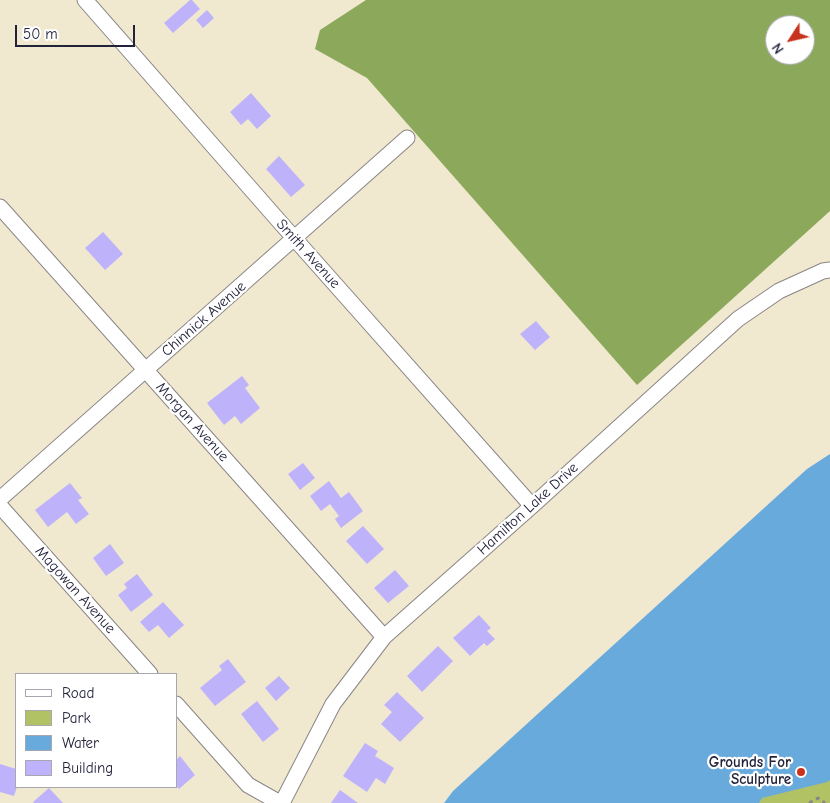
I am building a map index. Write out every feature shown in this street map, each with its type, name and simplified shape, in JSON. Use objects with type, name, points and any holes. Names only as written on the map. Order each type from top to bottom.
[{"type":"street","name":"Smith Avenue","points":[[85,0],[294,239],[532,506]]},
{"type":"street","name":"Chinnick Avenue","points":[[0,499],[408,138]]},
{"type":"street","name":"Morgan Avenue","points":[[0,207],[384,637]]},
{"type":"street","name":"Hamilton Lake Drive","points":[[281,803],[333,704],[384,637],[738,319],[779,291],[823,271],[830,270]]},
{"type":"street","name":"Magowan Avenue","points":[[0,506],[149,673]]},
{"type":"street","points":[[178,706],[248,785],[281,803]]},
{"type":"path","points":[[809,803],[818,798],[825,803]]},
{"type":"green space","points":[[366,0],[830,0],[830,211],[637,385],[367,78],[315,49],[320,30]]},
{"type":"green space","name":"Grounds For Sculpture","points":[[830,742],[830,803],[715,803]]},
{"type":"water","points":[[830,454],[830,780],[762,798],[759,803],[444,803],[453,791],[807,469]]},
{"type":"building","points":[[190,0],[200,9],[173,33],[164,23]]},
{"type":"building","points":[[207,10],[214,18],[203,28],[196,20]]},
{"type":"building","points":[[251,93],[271,116],[257,129],[248,119],[241,125],[230,112]]},
{"type":"building","points":[[279,156],[305,185],[291,197],[266,169]]},
{"type":"building","points":[[103,232],[123,254],[105,270],[85,248]]},
{"type":"building","points":[[536,321],[550,337],[535,350],[520,334]]},
{"type":"building","points":[[242,376],[249,385],[245,388],[260,408],[241,424],[235,416],[224,425],[207,403]]},
{"type":"building","points":[[303,463],[315,478],[300,490],[288,474]]},
{"type":"building","points":[[329,481],[341,498],[349,492],[363,511],[341,528],[335,519],[339,516],[330,504],[321,511],[310,496]]},
{"type":"building","points":[[70,483],[82,498],[78,500],[89,514],[76,524],[67,512],[48,527],[35,510]]},
{"type":"building","points":[[363,526],[384,549],[367,564],[346,541]]},
{"type":"building","points":[[110,544],[124,563],[106,576],[93,558]]},
{"type":"building","points":[[395,570],[409,586],[388,603],[374,588]]},
{"type":"building","points":[[137,574],[153,595],[131,612],[118,595],[127,588],[124,584]]},
{"type":"building","points":[[163,602],[184,625],[169,638],[158,625],[149,632],[140,622]]},
{"type":"building","points":[[479,615],[491,628],[487,631],[495,639],[487,646],[484,643],[470,656],[453,638]]},
{"type":"building","points":[[438,646],[453,661],[422,692],[407,676]]},
{"type":"building","points":[[228,659],[246,682],[215,706],[200,688],[222,670],[219,666]]},
{"type":"building","points":[[279,676],[290,688],[276,701],[265,688]]},
{"type":"building","points":[[397,692],[424,718],[400,742],[381,724],[392,712],[384,705]]},
{"type":"building","points":[[257,701],[279,729],[263,742],[241,714]]},
{"type":"building","points":[[365,743],[378,751],[375,756],[394,768],[385,784],[376,778],[367,792],[343,776]]},
{"type":"building","points":[[180,756],[195,775],[179,789],[178,788],[178,758]]},
{"type":"building","points":[[0,764],[15,769],[15,788],[17,788],[14,796],[0,792]]},
{"type":"building","points":[[49,788],[63,803],[33,802]]},
{"type":"building","points":[[340,790],[358,803],[331,803]]},
{"type":"place","name":"Grounds For Sculpture","points":[[801,772]]}]
